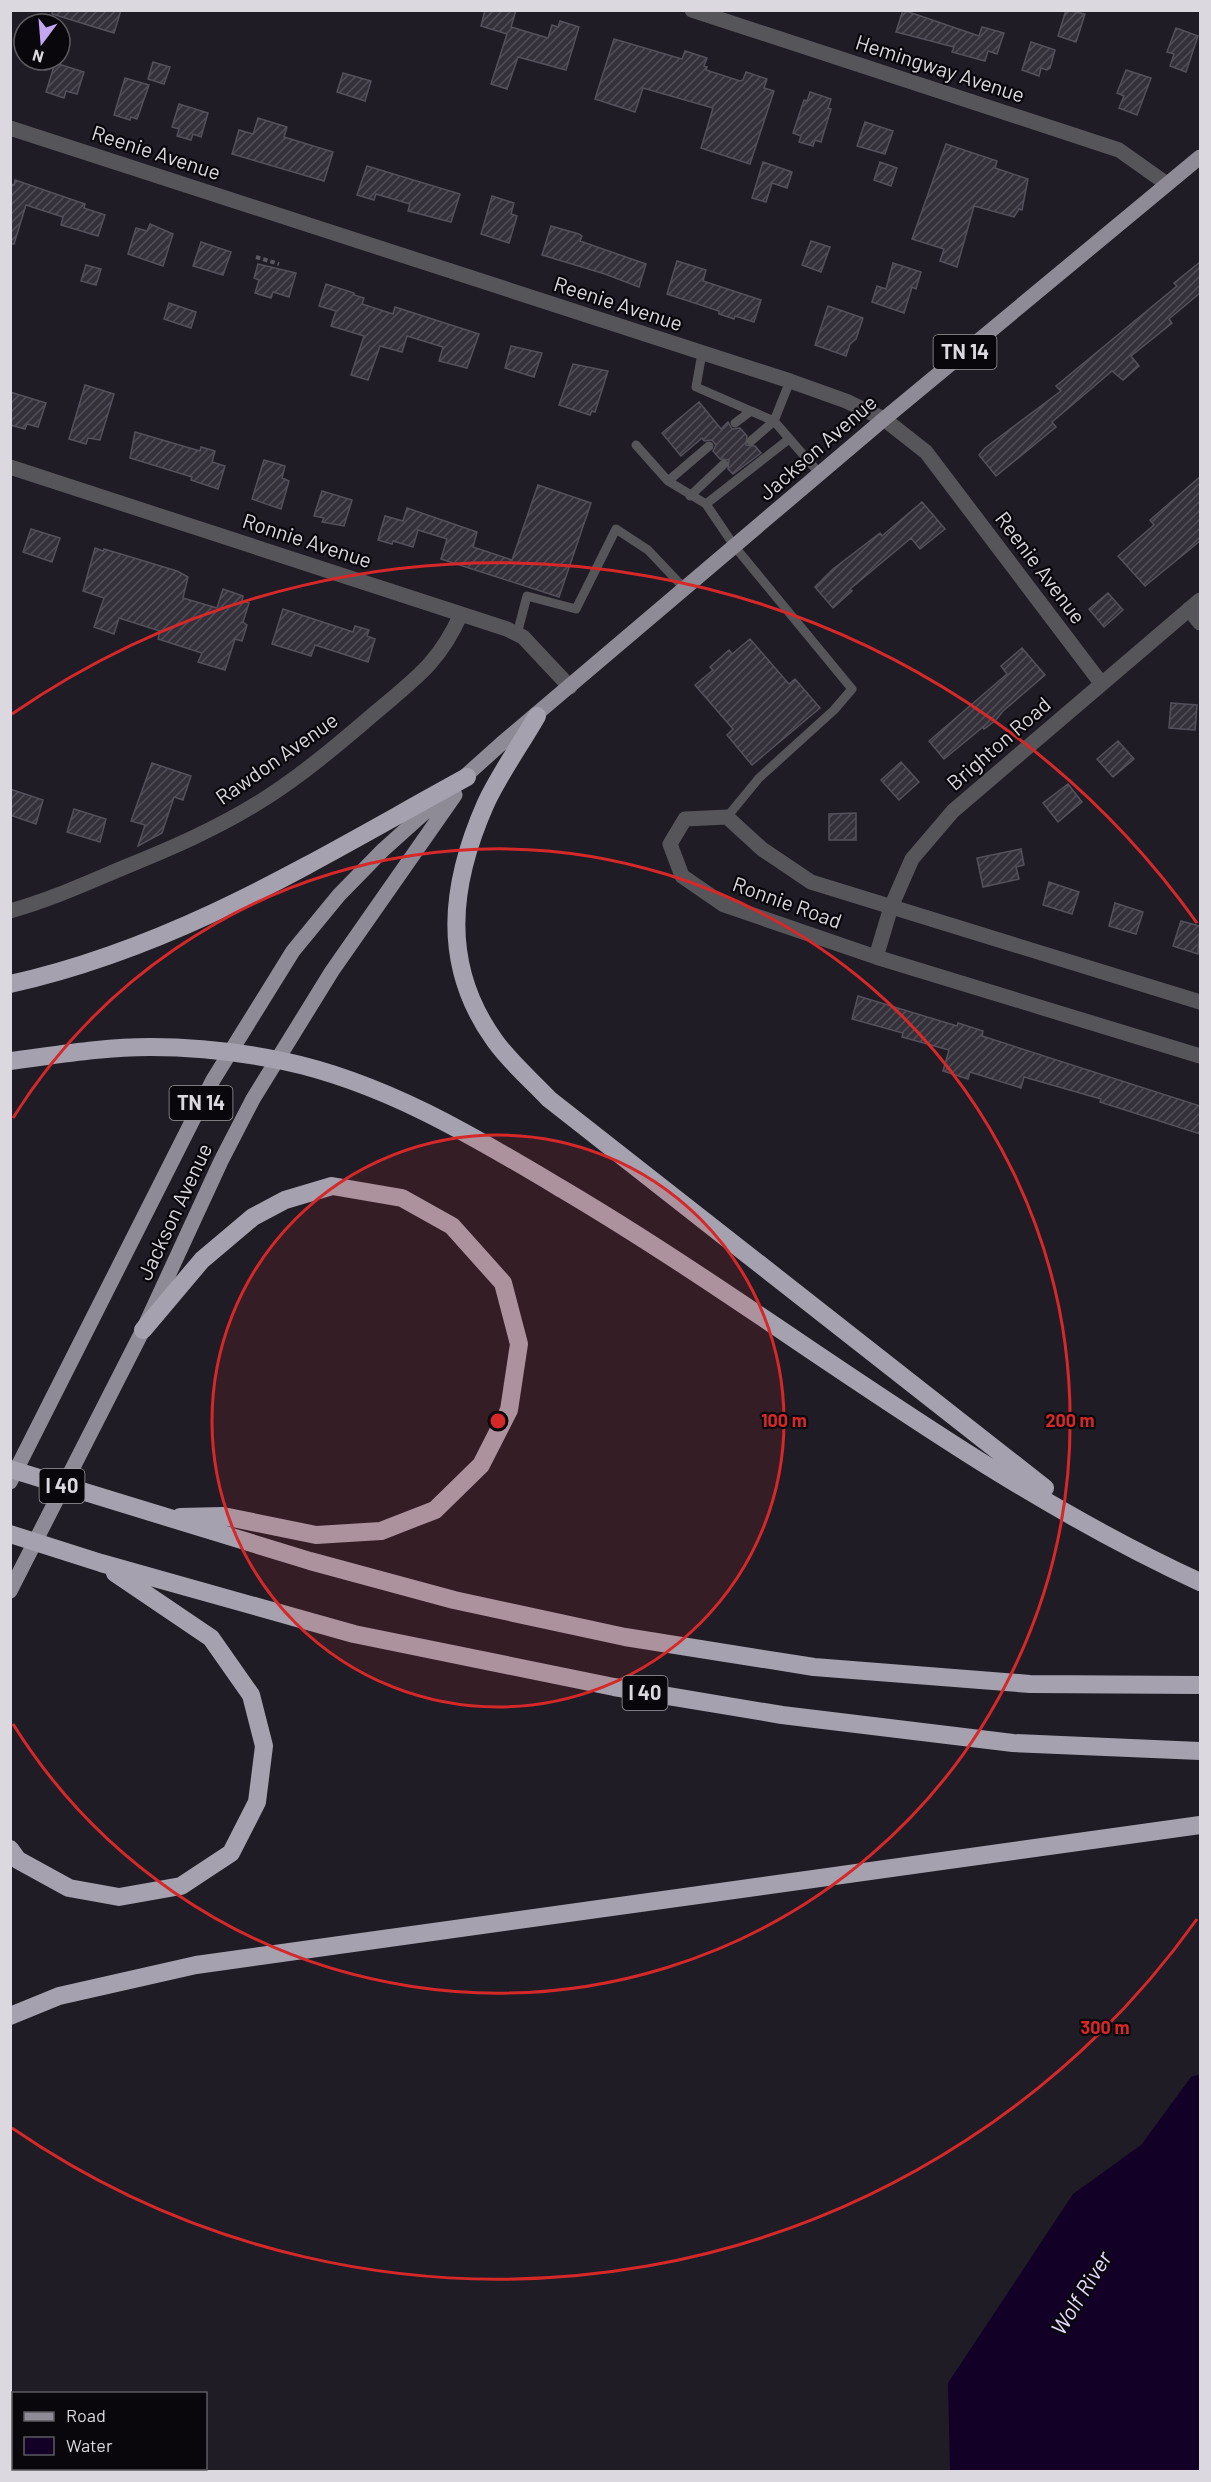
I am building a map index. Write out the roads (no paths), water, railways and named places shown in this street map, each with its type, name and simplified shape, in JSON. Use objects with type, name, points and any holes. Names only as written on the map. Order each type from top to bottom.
[{"type":"highway","points":[[537,716],[487,801],[464,864],[454,921],[465,986],[495,1041],[549,1099],[1017,1468],[1140,1555]]},
{"type":"highway","points":[[10,984],[108,957],[210,917],[268,888],[467,777]]},
{"type":"highway","points":[[10,1061],[93,1050],[151,1047],[241,1053],[339,1076],[383,1093],[472,1136],[620,1223],[1013,1482],[1140,1555],[1200,1582]]},
{"type":"highway","points":[[143,1329],[202,1260],[253,1218],[285,1200],[333,1186],[402,1198],[453,1226],[503,1283],[519,1344],[509,1410],[481,1465],[435,1510],[381,1531],[316,1535],[223,1516],[163,1517]]},
{"type":"highway","name":"I 40","points":[[10,1469],[113,1503],[443,1597],[625,1637],[814,1667],[1030,1684],[1200,1685]]},
{"type":"highway","name":"I 40","points":[[10,1534],[94,1561],[354,1634],[625,1689],[782,1715],[1013,1743],[1200,1751]]},
{"type":"highway","points":[[10,1849],[18,1860],[69,1888],[119,1897],[181,1886],[231,1853],[257,1802],[264,1746],[251,1695],[211,1638],[94,1561]]},
{"type":"highway","points":[[10,2016],[59,1996],[195,1965],[1200,1825]]},
{"type":"main road","name":"Jackson Avenue","points":[[10,1482],[213,1080],[293,951],[339,895],[383,850],[570,687],[884,419],[1200,157]]},
{"type":"main road","name":"Jackson Avenue","points":[[10,1591],[143,1329],[211,1182],[253,1099],[332,971],[467,777]]},
{"type":"street","name":"Hemingway Avenue","points":[[692,10],[1119,150],[1167,184]]},
{"type":"street","name":"Reenie Avenue","points":[[10,128],[790,381],[846,401],[884,419],[926,452],[1101,683]]},
{"type":"street","name":"Ronnie Avenue","points":[[10,467],[517,634],[537,649],[570,687]]},
{"type":"street","name":"Brighton Road","points":[[876,957],[891,907],[912,859],[953,811],[1195,604]]},
{"type":"street","points":[[1195,604],[1200,623]]},
{"type":"street","name":"Rawdon Avenue","points":[[10,911],[46,901],[175,846],[224,823],[263,800],[362,725],[432,664],[448,643],[461,614]]},
{"type":"street","name":"Ronnie Road","points":[[1200,1002],[811,882],[762,849],[727,817],[685,819],[670,844],[682,876],[724,905],[876,957],[1200,1056]]},
{"type":"lane","points":[[702,353],[696,387],[774,421],[820,474]]},
{"type":"lane","points":[[751,441],[774,421],[790,381]]},
{"type":"lane","points":[[735,423],[751,411]]},
{"type":"lane","points":[[706,504],[789,439]]},
{"type":"lane","points":[[636,446],[668,482],[706,504],[735,547],[852,688],[834,710],[759,778],[727,817]]},
{"type":"lane","points":[[668,482],[709,446]]},
{"type":"lane","points":[[690,496],[724,464]]},
{"type":"lane","points":[[517,634],[527,596],[576,609],[616,529],[648,550],[685,589]]},
{"type":"water","name":"Wolf River","points":[[1200,2074],[1200,2471],[950,2471],[948,2383],[1073,2194],[1141,2145],[1191,2077]]}]
